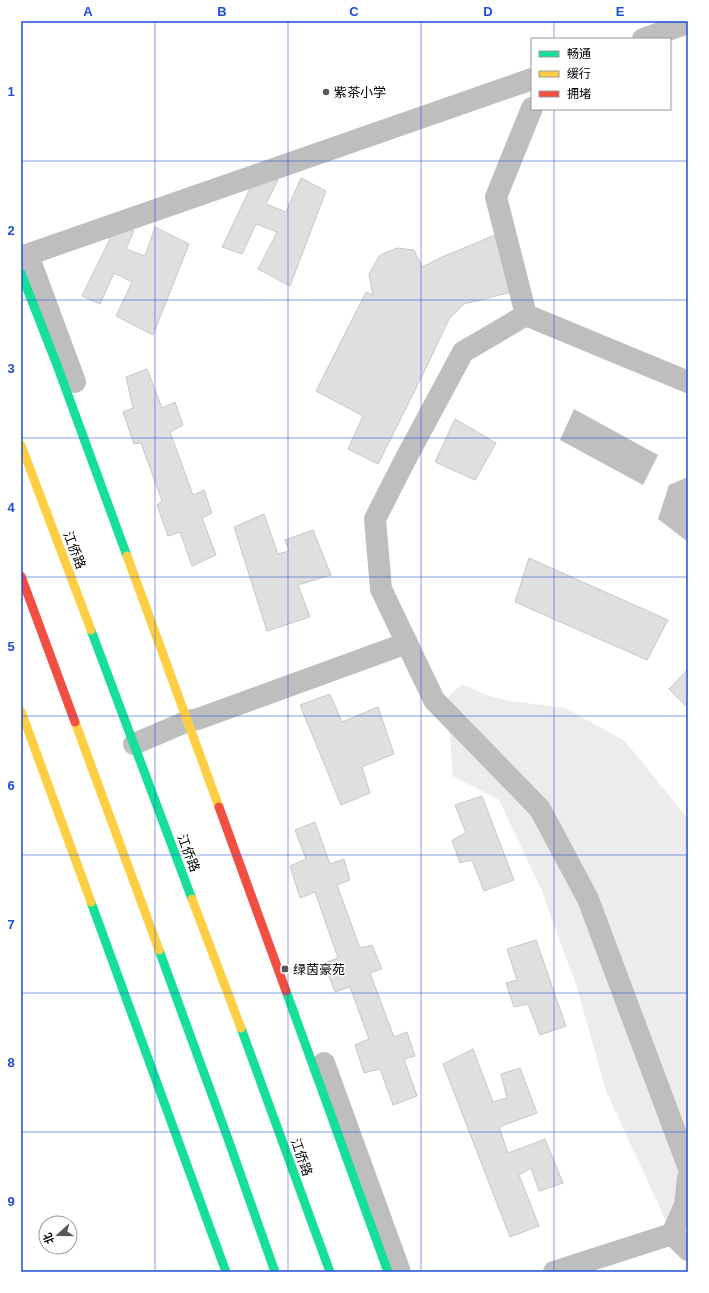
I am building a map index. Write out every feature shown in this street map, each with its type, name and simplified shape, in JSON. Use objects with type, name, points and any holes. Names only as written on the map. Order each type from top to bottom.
[{"type":"main road","name":"江侨路","points":[[21,445],[247,1043],[330,1272]]},
{"type":"main road","points":[[21,576],[275,1272]]},
{"type":"main road","points":[[21,711],[226,1272]]},
{"type":"main road","points":[[193,720],[388,1272]]},
{"type":"street","points":[[646,38],[688,23]]},
{"type":"street","points":[[400,1272],[23,262],[531,79]]},
{"type":"street","points":[[526,314],[496,198],[531,110]]},
{"type":"street","points":[[526,314],[688,382]]},
{"type":"street","points":[[526,314],[463,352],[405,460],[375,520],[381,589],[434,700],[540,809],[588,899],[688,1166]]},
{"type":"street","points":[[134,744],[193,720],[407,643]]},
{"type":"street","points":[[554,1272],[672,1234],[685,1205],[688,1178]]},
{"type":"street","points":[[672,1234],[688,1250]]},
{"type":"shaded area","points":[[574,409],[658,455],[643,485],[560,440]]},
{"type":"shaded area","points":[[688,477],[688,542],[658,519],[669,485]]},
{"type":"shaded area","points":[[462,684],[486,695],[510,701],[565,708],[625,741],[688,819],[688,1250],[672,1234],[606,1091],[577,988],[541,889],[499,800],[453,776],[447,698]]},
{"type":"building","points":[[256,176],[278,180],[266,204],[286,212],[301,178],[326,191],[290,286],[258,269],[277,232],[256,224],[242,254],[222,247]]},
{"type":"building","points":[[117,224],[134,231],[126,249],[145,256],[155,227],[189,244],[153,335],[116,316],[132,282],[114,273],[100,304],[82,296]]},
{"type":"building","points":[[500,233],[516,291],[464,304],[449,319],[378,464],[348,449],[363,416],[316,391],[366,292],[373,295],[369,274],[380,255],[397,248],[414,250],[422,267]]},
{"type":"building","points":[[147,369],[162,408],[175,402],[183,425],[170,432],[193,495],[204,490],[212,513],[202,518],[216,555],[192,566],[180,532],[168,536],[157,505],[162,501],[141,443],[134,444],[123,412],[133,408],[126,377]]},
{"type":"building","points":[[455,419],[496,443],[475,480],[435,462]]},
{"type":"building","points":[[264,514],[278,554],[289,551],[285,540],[313,530],[331,575],[298,585],[310,617],[267,631],[234,527]]},
{"type":"building","points":[[529,558],[668,620],[647,660],[515,602]]},
{"type":"building","points":[[688,669],[688,708],[669,689]]},
{"type":"building","points":[[330,694],[342,722],[378,707],[394,754],[362,767],[370,793],[341,805],[300,705]]},
{"type":"building","points":[[482,796],[514,880],[484,891],[472,860],[460,863],[452,840],[466,833],[455,805]]},
{"type":"building","points":[[315,822],[330,864],[344,859],[350,880],[337,885],[360,948],[372,945],[382,969],[370,973],[394,1037],[407,1032],[415,1056],[404,1059],[417,1096],[393,1105],[380,1069],[364,1073],[355,1045],[369,1039],[350,987],[335,992],[324,963],[338,958],[315,892],[300,898],[290,866],[306,859],[295,830]]},
{"type":"building","points":[[536,940],[566,1026],[540,1035],[528,1004],[514,1007],[506,983],[517,980],[507,949]]},
{"type":"building","points":[[473,1049],[493,1102],[507,1098],[501,1074],[520,1068],[537,1113],[499,1127],[508,1153],[545,1139],[563,1183],[539,1191],[531,1168],[519,1175],[539,1226],[510,1237],[443,1064]]},
{"type":"traffic: fast","points":[[21,273],[57,365],[127,556]]},
{"type":"traffic: fast","points":[[91,630],[192,899]]},
{"type":"traffic: fast","points":[[91,902],[226,1272]]},
{"type":"traffic: fast","points":[[159,950],[275,1272]]},
{"type":"traffic: fast","points":[[286,991],[388,1272]]},
{"type":"traffic: fast","points":[[241,1028],[330,1272]]},
{"type":"traffic: slow","points":[[21,445],[91,630]]},
{"type":"traffic: slow","points":[[127,556],[219,807]]},
{"type":"traffic: slow","points":[[21,711],[91,902]]},
{"type":"traffic: slow","points":[[75,722],[159,950]]},
{"type":"traffic: slow","points":[[192,899],[241,1028]]},
{"type":"traffic: jam","points":[[21,576],[75,722]]},
{"type":"traffic: jam","points":[[219,807],[286,991]]},
{"type":"place","name":"紫茶小学","points":[[326,92]]},
{"type":"place","name":"绿茵豪苑","points":[[285,969]]}]
